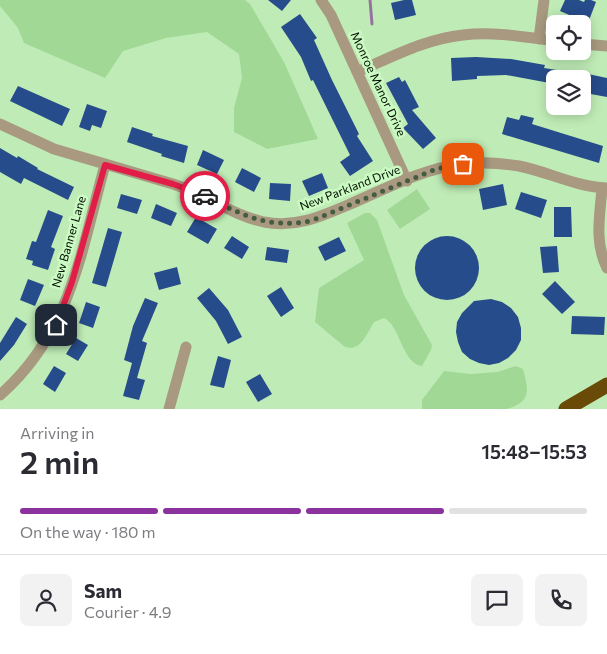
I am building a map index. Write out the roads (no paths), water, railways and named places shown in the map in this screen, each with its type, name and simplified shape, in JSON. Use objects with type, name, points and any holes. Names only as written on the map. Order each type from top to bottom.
[{"type":"highway","points":[[566,409],[607,385]]},
{"type":"street","name":"Monroe Manor Drive","points":[[321,0],[331,15],[407,181]]},
{"type":"street","points":[[539,39],[544,0]]},
{"type":"street","points":[[357,72],[418,45],[445,37],[492,34],[546,40]]},
{"type":"street","points":[[591,45],[607,46]]},
{"type":"street","name":"New Parkland Drive","points":[[0,124],[54,149],[189,189],[247,217],[280,224],[311,221],[436,169],[450,166],[491,163],[519,166],[587,187],[605,188]]},
{"type":"street","name":"New Banner Lane","points":[[0,395],[25,372],[56,325],[72,282],[105,165]]},
{"type":"street","points":[[605,188],[598,242],[607,268]]},
{"type":"street","points":[[169,409],[186,347]]},
{"type":"waterway","points":[[370,0],[372,24]]}]
